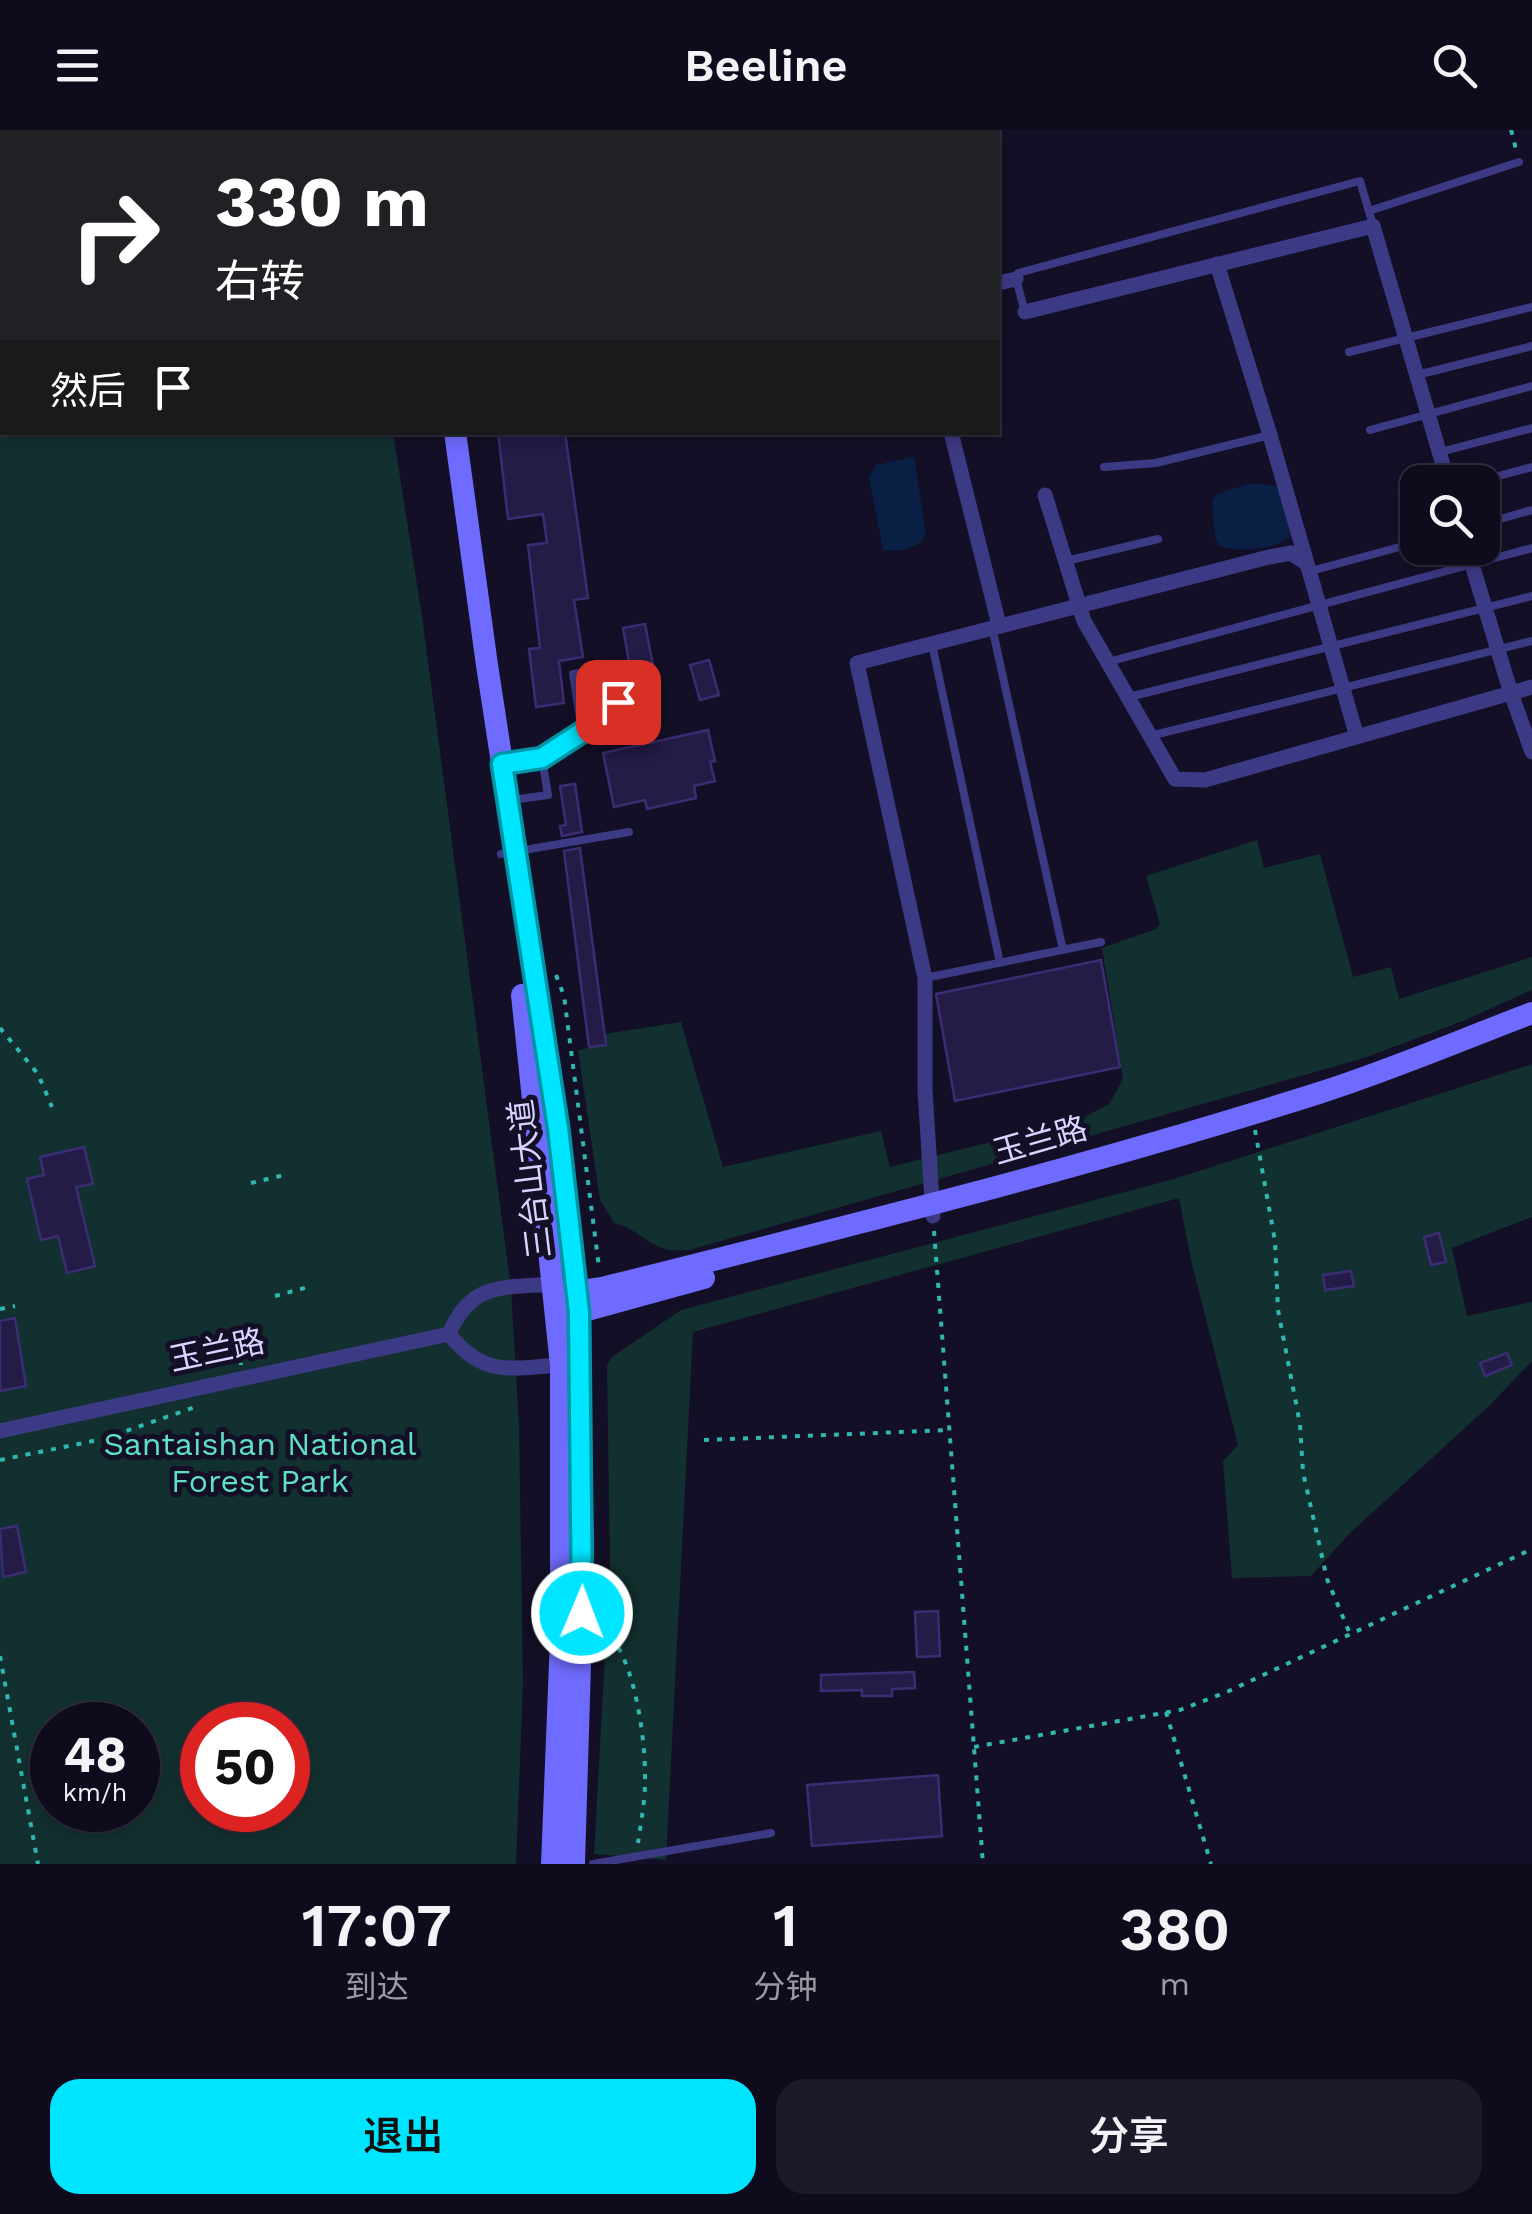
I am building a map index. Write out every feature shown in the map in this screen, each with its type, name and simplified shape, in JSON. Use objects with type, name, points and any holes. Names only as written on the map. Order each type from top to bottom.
[{"type":"main road","name":"三台山大道","points":[[440,435],[509,852],[526,1025],[565,1300],[582,1613],[577,1863]]},
{"type":"main road","name":"三台山大道","points":[[456,435],[508,801],[509,852]]},
{"type":"main road","name":"玉兰路","points":[[933,1210],[1321,1092],[1532,1012]]},
{"type":"main road","name":"玉兰路","points":[[565,1300],[1254,1126],[1359,1093],[1532,1027]]},
{"type":"main road","name":"三台山大道","points":[[565,1300],[561,1365],[561,1639],[577,1863]]},
{"type":"street","points":[[1024,312],[1217,264],[1371,219],[1443,465]]},
{"type":"street","points":[[1217,264],[1357,737]]},
{"type":"street","points":[[1000,283],[1016,279]]},
{"type":"street","points":[[952,435],[996,626]]},
{"type":"street","points":[[1046,495],[1084,622],[1175,779],[1205,780],[1532,687]]},
{"type":"street","points":[[933,1210],[924,1090],[925,978],[857,663],[1269,557],[1291,553],[1308,568]]},
{"type":"street","points":[[1472,565],[1510,693],[1532,752]]},
{"type":"street","name":"玉兰路","points":[[0,1431],[449,1334],[459,1310],[496,1288],[565,1300]]},
{"type":"street","points":[[449,1334],[460,1348],[494,1368],[561,1365]]},
{"type":"lane","points":[[1024,312],[1016,279],[1018,272],[1360,181],[1371,219],[1519,162]]},
{"type":"lane","points":[[1349,352],[1532,307]]},
{"type":"lane","points":[[1416,375],[1532,346]]},
{"type":"lane","points":[[1370,430],[1532,386]]},
{"type":"lane","points":[[1440,452],[1532,428]]},
{"type":"lane","points":[[1104,467],[1156,463],[1270,435]]},
{"type":"lane","points":[[1500,476],[1532,467]]},
{"type":"lane","points":[[1500,519],[1532,510]]},
{"type":"lane","points":[[1066,561],[1158,539]]},
{"type":"lane","points":[[1308,568],[1400,546]]},
{"type":"lane","points":[[1500,557],[1532,548]]},
{"type":"lane","points":[[1108,662],[1468,565]]},
{"type":"lane","points":[[1128,697],[1532,596]]},
{"type":"lane","points":[[996,626],[1063,950]]},
{"type":"lane","points":[[1150,736],[1532,641]]},
{"type":"lane","points":[[931,643],[1000,963]]},
{"type":"lane","points":[[502,764],[542,758],[616,710],[612,666],[574,674],[582,732]]},
{"type":"lane","points":[[508,801],[548,794],[542,758]]},
{"type":"lane","points":[[509,852],[629,832]]},
{"type":"lane","points":[[925,978],[1101,942]]},
{"type":"lane","points":[[577,1863],[771,1834]]},
{"type":"path","points":[[1511,130],[1519,162]]},
{"type":"path","points":[[0,1028],[38,1074],[52,1107]]},
{"type":"path","points":[[1254,1126],[1275,1242],[1278,1310],[1300,1424],[1303,1472],[1327,1579],[1350,1635]]},
{"type":"path","points":[[251,1183],[284,1174]]},
{"type":"path","points":[[933,1210],[984,1864]]},
{"type":"path","points":[[274,1296],[312,1286]]},
{"type":"path","points":[[0,1309],[15,1306]]},
{"type":"path","points":[[0,1460],[102,1439],[208,1403]]},
{"type":"path","points":[[704,1440],[950,1430]]},
{"type":"path","points":[[974,1747],[1166,1712],[1229,1691],[1532,1549]]},
{"type":"path","points":[[582,1613],[612,1634],[627,1668],[641,1722],[646,1782],[638,1846]]},
{"type":"path","points":[[0,1656],[38,1864]]},
{"type":"path","points":[[1166,1712],[1211,1864]]},
{"type":"green space","name":"Santaishan National Forest Park","points":[[0,435],[393,435],[422,616],[511,1288],[519,1425],[523,1684],[516,1864],[0,1864]]},
{"type":"green space","points":[[1257,840],[1264,868],[1320,854],[1353,977],[1391,967],[1399,999],[1532,957],[1532,990],[1361,1059],[689,1250],[656,1246],[614,1223],[600,1200],[578,1050],[605,1045],[604,1034],[681,1022],[723,1167],[881,1131],[890,1167],[1079,1120],[1109,1104],[1123,1079],[1102,948],[1156,929],[1160,924],[1146,876]]},
{"type":"green space","points":[[1532,1064],[1532,1217],[1452,1248],[1467,1316],[1532,1302],[1532,1361],[1490,1405],[1349,1534],[1311,1576],[1232,1578],[1223,1461],[1238,1445],[1179,1198],[693,1332],[666,1860],[594,1854],[610,1564],[607,1366],[612,1357],[681,1310],[1174,1179]]},
{"type":"water","points":[[914,457],[926,534],[908,549],[883,550],[869,477],[876,465]]},
{"type":"water","points":[[1250,483],[1278,486],[1289,538],[1255,549],[1219,546],[1212,500],[1217,494]]},
{"type":"building","points":[[498,435],[565,435],[588,598],[574,600],[583,657],[559,661],[564,703],[536,707],[529,649],[540,648],[528,545],[547,543],[543,514],[508,519]]},
{"type":"building","points":[[645,624],[659,697],[636,701],[623,628]]},
{"type":"building","points":[[709,660],[719,695],[700,700],[690,665]]},
{"type":"building","points":[[708,730],[715,781],[694,786],[696,798],[647,809],[645,800],[614,807],[603,753]]},
{"type":"building","points":[[575,784],[582,832],[562,836],[560,826],[566,825],[560,786]]},
{"type":"building","points":[[580,848],[606,1045],[589,1047],[564,851]]},
{"type":"building","points":[[1101,960],[1120,1067],[955,1101],[936,994]]},
{"type":"building","points":[[84,1147],[93,1184],[76,1187],[95,1266],[67,1273],[58,1236],[41,1240],[27,1179],[44,1175],[40,1157]]},
{"type":"building","points":[[1439,1233],[1446,1262],[1431,1265],[1424,1237]]},
{"type":"building","points":[[1351,1271],[1354,1286],[1325,1290],[1323,1275]]},
{"type":"building","points":[[15,1318],[26,1386],[0,1391],[0,1321]]},
{"type":"building","points":[[1507,1353],[1512,1365],[1485,1376],[1480,1363]]},
{"type":"building","points":[[17,1526],[26,1572],[3,1577],[0,1529]]},
{"type":"building","points":[[938,1611],[940,1656],[917,1657],[915,1612]]},
{"type":"building","points":[[914,1672],[915,1688],[892,1689],[892,1696],[862,1696],[862,1690],[821,1691],[821,1675]]},
{"type":"building","points":[[938,1775],[942,1836],[812,1846],[807,1785]]},
{"type":"route","points":[[582,1613],[579,1312],[558,1128],[502,764],[542,758],[616,710],[618,702]]}]
